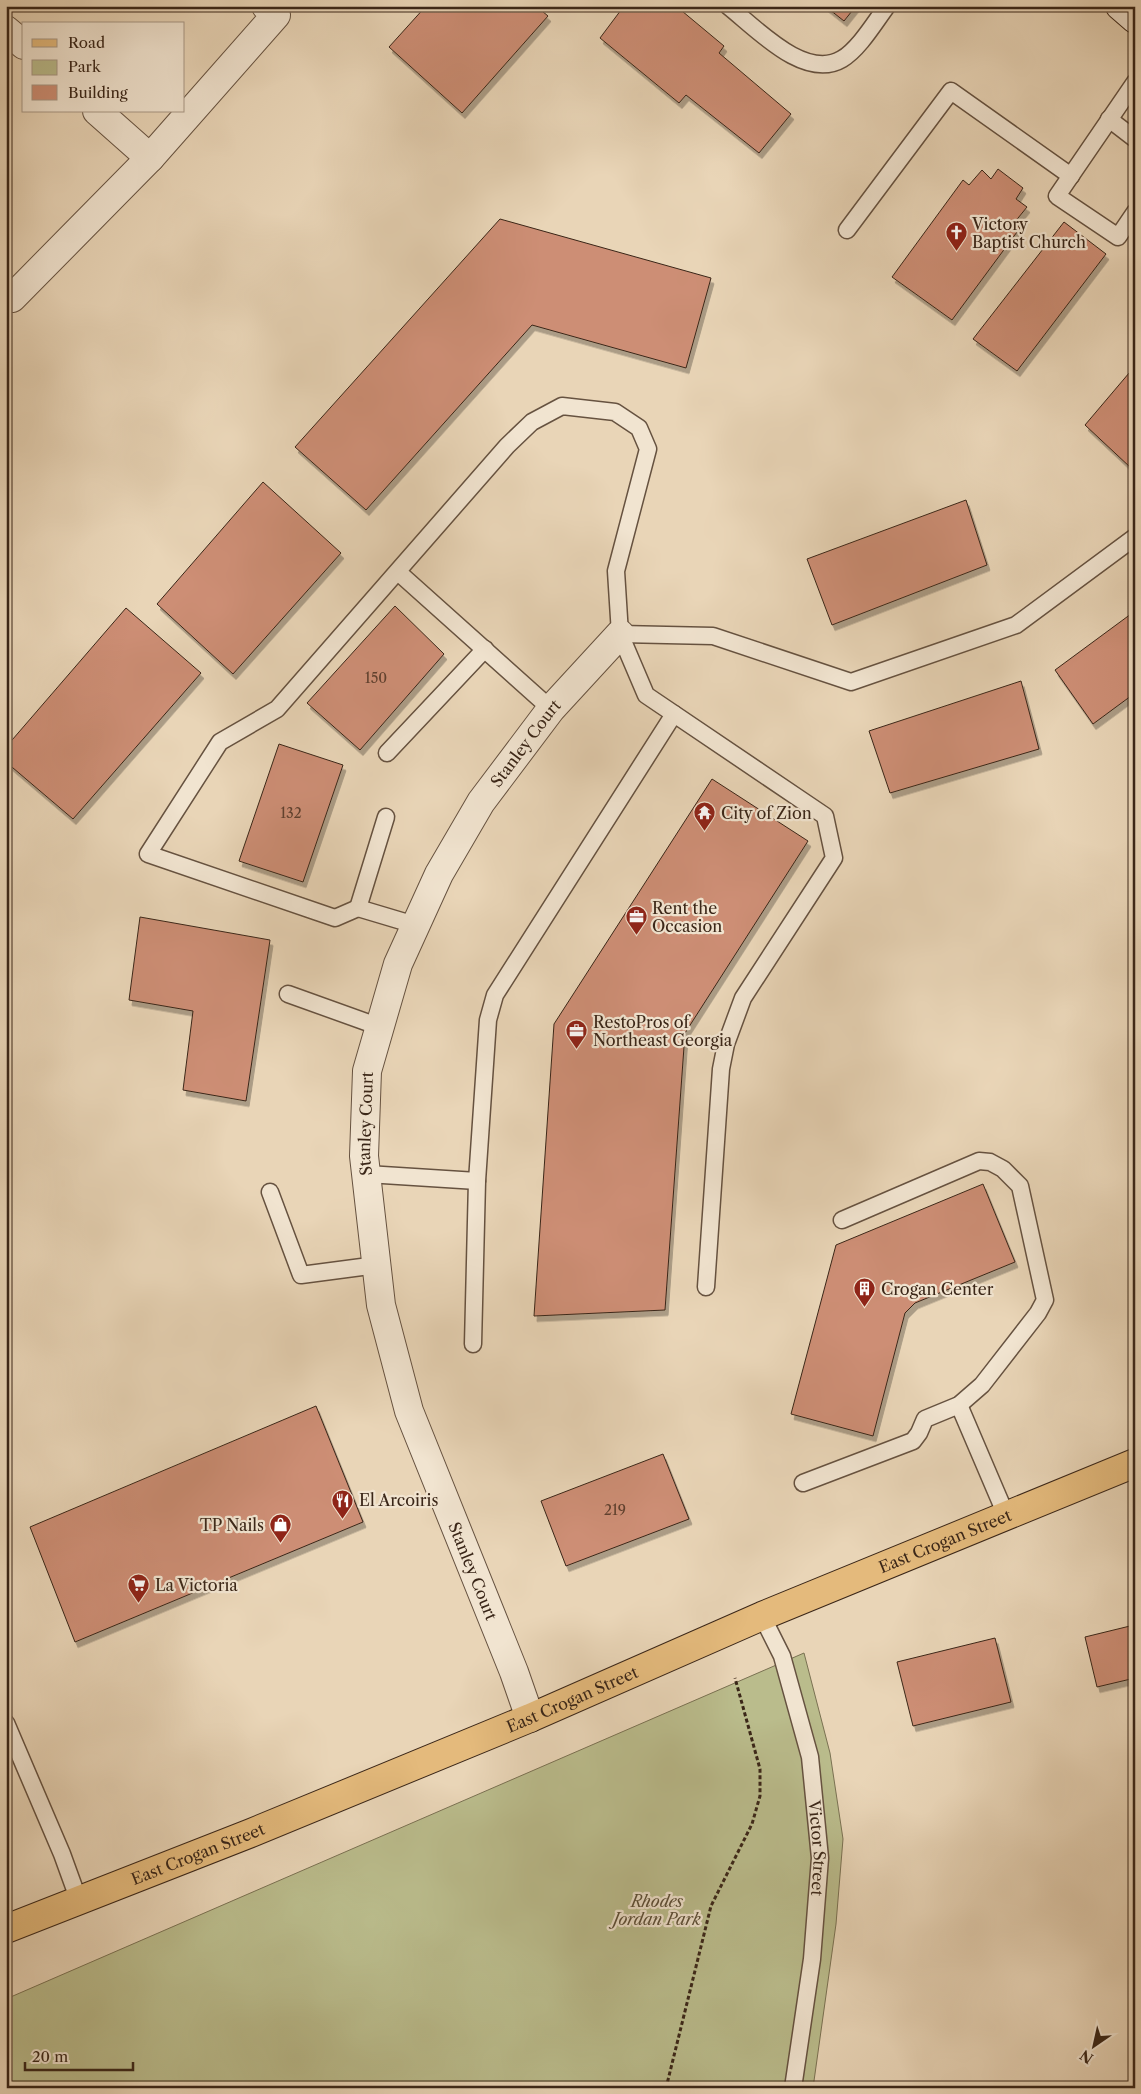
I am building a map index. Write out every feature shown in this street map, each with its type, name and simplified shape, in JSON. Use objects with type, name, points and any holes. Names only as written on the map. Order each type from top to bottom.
[{"type":"main road","name":"East Crogan Street","points":[[6,1929],[251,1834],[530,1718],[762,1616],[1135,1463]]},
{"type":"street","points":[[1120,6],[1135,19]]},
{"type":"street","points":[[6,294],[12,298],[150,158],[275,9]]},
{"type":"street","points":[[6,30],[22,43]]},
{"type":"street","points":[[98,112],[150,158]]},
{"type":"street","name":"Stanley Court","points":[[530,1718],[514,1672],[409,1411],[382,1305],[364,1156],[367,1071],[398,964],[439,874],[481,802],[551,709],[620,634]]},
{"type":"lane","points":[[728,6],[793,57],[814,65],[829,65],[853,50],[887,6]]},
{"type":"lane","points":[[1135,82],[1056,196],[1118,237],[1135,212]]},
{"type":"lane","points":[[847,230],[951,91],[1071,176]]},
{"type":"lane","points":[[1109,118],[1135,139]]},
{"type":"lane","points":[[416,925],[358,908],[335,918],[148,854],[220,742],[277,709],[507,446],[532,422],[562,406],[616,412],[639,428],[648,449],[616,571],[620,634],[646,695],[825,816],[834,858],[743,998],[726,1044],[721,1069],[706,1287]]},
{"type":"lane","points":[[620,634],[713,636],[851,682],[1016,625],[1135,537]]},
{"type":"lane","points":[[398,572],[551,709]]},
{"type":"lane","points":[[386,753],[485,648]]},
{"type":"lane","points":[[472,1344],[477,1181],[488,1020],[495,995],[674,714]]},
{"type":"lane","points":[[358,908],[386,817]]},
{"type":"lane","points":[[288,994],[380,1027]]},
{"type":"lane","points":[[803,1483],[913,1440],[919,1433],[925,1419],[958,1405],[982,1385],[1038,1313],[1045,1300],[1020,1186],[1003,1169],[990,1162],[979,1161],[842,1220]]},
{"type":"lane","points":[[367,1174],[477,1181]]},
{"type":"lane","points":[[270,1192],[300,1275],[377,1265]]},
{"type":"lane","points":[[958,1405],[1006,1515]]},
{"type":"lane","name":"Victor Street","points":[[762,1616],[782,1656],[810,1757],[820,1858],[812,1959],[793,2088]]},
{"type":"lane","points":[[6,1723],[62,1854],[79,1901]]},
{"type":"path","points":[[666,2088],[711,1906],[752,1824],[760,1796],[760,1769],[735,1678]]},
{"type":"green space","name":"Rhodes Jordan Park","points":[[804,1653],[830,1753],[843,1839],[836,1924],[813,2088],[6,2088],[6,1999]]},
{"type":"building","points":[[426,6],[536,6],[548,16],[462,113],[389,47]]},
{"type":"building","points":[[624,6],[676,6],[724,46],[719,53],[791,114],[759,153],[686,95],[679,103],[600,38]]},
{"type":"building","points":[[825,6],[856,6],[844,21]]},
{"type":"building","name":"Victory Baptist Church","points":[[998,169],[1023,188],[1016,199],[1027,207],[1014,223],[1020,228],[952,320],[892,277],[963,180],[969,185],[982,170],[991,179]]},
{"type":"building","points":[[500,219],[711,278],[686,368],[532,325],[366,510],[295,447]]},
{"type":"building","points":[[1064,222],[1106,254],[1017,371],[973,339]]},
{"type":"building","points":[[1135,366],[1135,464],[1131,468],[1085,425]]},
{"type":"building","points":[[263,482],[341,553],[233,674],[157,604]]},
{"type":"building","points":[[966,500],[987,565],[832,625],[807,559]]},
{"type":"building","points":[[395,606],[444,654],[360,750],[307,703]]},
{"type":"building","points":[[126,608],[201,673],[73,819],[6,762],[6,747]]},
{"type":"building","points":[[1135,611],[1135,693],[1093,724],[1055,670]]},
{"type":"building","points":[[1021,681],[1039,749],[890,793],[869,731]]},
{"type":"building","points":[[279,744],[343,765],[303,882],[239,861]]},
{"type":"building","points":[[712,779],[808,841],[685,1033],[665,1310],[534,1316],[554,1024]]},
{"type":"building","points":[[140,917],[270,940],[246,1101],[183,1090],[193,1011],[129,1000]]},
{"type":"building","name":"Crogan Center","points":[[983,1184],[1015,1262],[915,1303],[905,1313],[873,1436],[791,1414],[836,1245]]},
{"type":"building","points":[[316,1406],[363,1522],[75,1642],[30,1527]]},
{"type":"building","points":[[663,1454],[689,1519],[566,1566],[541,1501]]},
{"type":"building","points":[[1130,1626],[1135,1643],[1135,1678],[1097,1687],[1085,1637]]},
{"type":"building","points":[[995,1638],[1011,1702],[913,1726],[897,1662]]},
{"type":"place","name":"Victory Baptist Church","points":[[956,252]]},
{"type":"place","name":"City of Zion","points":[[705,832]]},
{"type":"place","name":"Rent the Occasion","points":[[636,936]]},
{"type":"place","name":"RestoPros of Northeast Georgia","points":[[577,1050]]},
{"type":"place","name":"Crogan Center","points":[[865,1308]]},
{"type":"place","name":"El Arcoiris","points":[[343,1519]]},
{"type":"place","name":"TP Nails","points":[[280,1544]]},
{"type":"place","name":"La Victoria","points":[[139,1604]]}]
